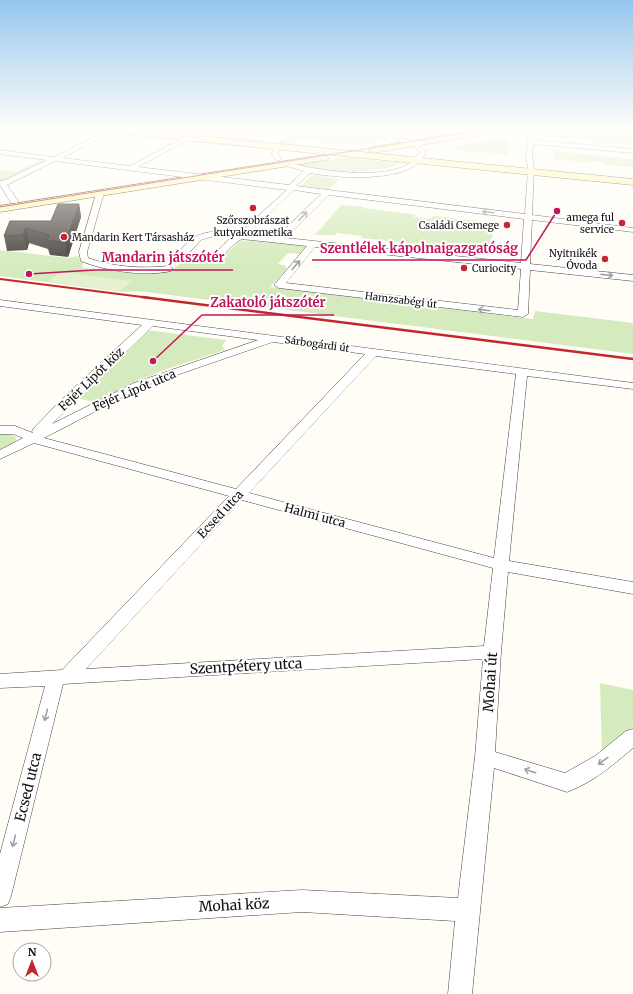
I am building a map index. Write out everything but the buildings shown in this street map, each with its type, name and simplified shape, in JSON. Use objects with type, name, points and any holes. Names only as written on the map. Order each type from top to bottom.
[{"type":"main road","points":[[0,204],[184,175]]},
{"type":"main road","points":[[581,175],[633,182]]},
{"type":"main road","points":[[0,209],[202,177],[229,176]]},
{"type":"street","points":[[14,202],[1,184],[19,175]]},
{"type":"street","points":[[189,175],[202,177]]},
{"type":"street","points":[[304,175],[291,190],[241,236],[236,239],[215,259],[203,260],[182,256],[183,252],[202,236],[211,234],[241,236],[280,240],[633,278]]},
{"type":"street","points":[[280,240],[347,175]]},
{"type":"street","points":[[526,266],[527,217],[530,175]]},
{"type":"street","points":[[229,176],[292,188],[334,188],[527,217],[633,230]]},
{"type":"street","points":[[100,193],[83,257],[84,259],[93,264],[149,270],[168,269]]},
{"type":"street","name":"Hamzsabégi út","points":[[313,244],[279,285],[523,314],[526,266]]},
{"type":"street","name":"Sárbogárdi út","points":[[0,303],[633,386]]},
{"type":"street","name":"Fejér Lipót köz","points":[[34,437],[41,426],[150,322]]},
{"type":"street","name":"Fejér Lipót utca","points":[[0,455],[138,385],[274,338]]},
{"type":"street","name":"Ecsed utca","points":[[0,896],[61,677],[238,495],[373,352]]},
{"type":"street","name":"Mohai út","points":[[460,994],[485,757],[492,652],[522,371]]},
{"type":"street","name":"Halmi utca","points":[[0,430],[15,430],[34,437],[40,441],[501,565],[633,588]]},
{"type":"street","name":"Szentpétery utca","points":[[0,681],[492,652]]},
{"type":"street","points":[[485,757],[567,783],[602,762],[633,737]]},
{"type":"street","name":"Mohai köz","points":[[0,920],[302,901],[468,910]]},
{"type":"green space","points":[[0,175],[17,175],[7,180],[0,181]]},
{"type":"green space","points":[[312,175],[340,179],[329,189],[300,186]]},
{"type":"green space","points":[[341,205],[412,214],[415,215],[414,217],[429,219],[435,216],[494,223],[492,239],[490,239],[489,244],[491,245],[489,251],[446,247],[447,245],[439,244],[438,246],[361,238],[362,236],[336,233],[335,235],[315,235]]},
{"type":"green space","points":[[247,240],[306,246],[300,254],[288,253],[278,264],[286,266],[286,270],[270,287],[533,319],[535,311],[633,323],[633,354],[138,291],[121,292],[0,276],[0,250],[68,258],[78,256],[83,263],[83,268],[142,274],[144,272],[169,271],[186,260],[216,261],[239,242]]},
{"type":"green space","points":[[61,272],[131,281],[120,291],[48,282]]},
{"type":"green space","points":[[146,330],[226,340],[222,346],[225,350],[167,369],[132,383],[95,402],[76,398]]},
{"type":"green space","points":[[8,433],[17,438],[13,445],[0,452],[0,434]]},
{"type":"green space","points":[[600,683],[633,690],[633,727],[602,754]]},
{"type":"tram line","points":[[0,207],[199,175]]},
{"type":"railway","points":[[0,279],[150,298]]},
{"type":"railway","points":[[142,297],[633,359]]},
{"type":"place","name":"Szőrszobrászat kutyakozmetika","points":[[253,208]]},
{"type":"place","name":"Szentlélek kápolnaigazgatóság","points":[[557,211]]},
{"type":"place","name":"amega ful service","points":[[622,223]]},
{"type":"place","name":"Családi Csemege","points":[[507,225]]},
{"type":"place","name":"Mandarin Kert Társasház","points":[[64,237]]},
{"type":"place","name":"Nyitnikék Óvoda","points":[[605,259]]},
{"type":"place","name":"Curiocity","points":[[464,268]]},
{"type":"place","name":"Mandarin játszótér","points":[[29,274]]},
{"type":"place","name":"Zakatoló játszótér","points":[[153,361]]}]
